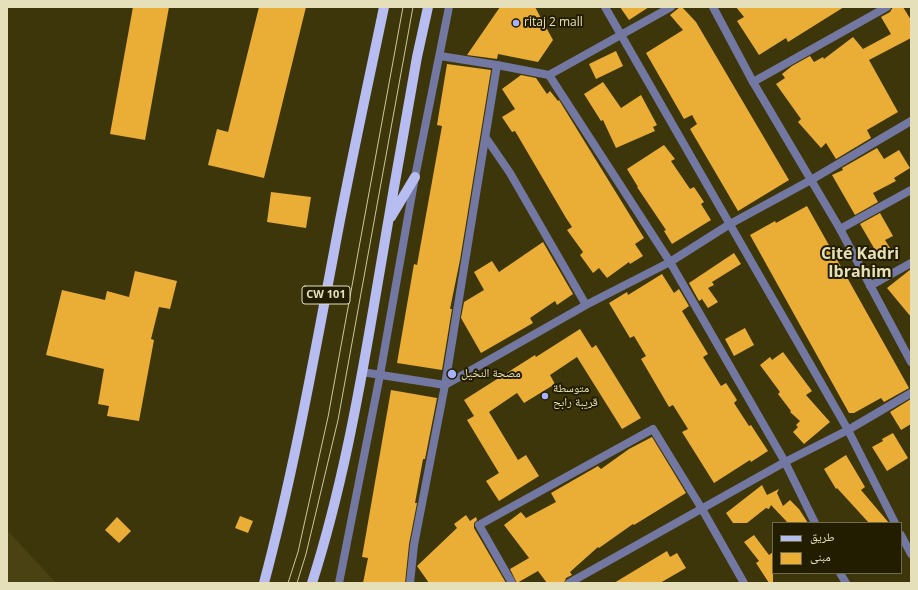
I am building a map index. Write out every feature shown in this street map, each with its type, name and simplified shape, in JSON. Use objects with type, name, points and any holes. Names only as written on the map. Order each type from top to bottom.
[{"type":"main road","name":"CW 101","points":[[264,583],[278,530],[310,382],[334,252],[384,7]]},
{"type":"main road","points":[[312,583],[332,518],[348,447],[417,57],[428,7]]},
{"type":"main road","points":[[388,223],[415,177]]},
{"type":"street","points":[[340,583],[380,375],[415,177],[449,7]]},
{"type":"street","points":[[605,7],[848,430],[894,522]]},
{"type":"street","points":[[440,56],[498,64],[549,75],[671,7]]},
{"type":"street","points":[[713,7],[753,82],[840,229],[911,362]]},
{"type":"street","points":[[753,82],[887,7]]},
{"type":"street","points":[[410,583],[414,545],[445,385],[498,64]]},
{"type":"street","points":[[549,75],[670,262],[785,462],[815,522]]},
{"type":"street","points":[[362,372],[445,385],[586,305],[670,262],[730,224],[811,180],[911,121]]},
{"type":"street","points":[[486,138],[510,173],[586,305]]},
{"type":"street","points":[[840,229],[911,190]]},
{"type":"street","points":[[870,286],[911,263]]},
{"type":"street","points":[[569,583],[785,462],[848,430],[911,393]]},
{"type":"street","points":[[512,583],[479,525],[653,429],[702,509],[744,583]]},
{"type":"street","points":[[902,537],[911,554]]},
{"type":"street","points":[[841,574],[846,583]]},
{"type":"shaded area","points":[[7,530],[56,583],[7,583]]},
{"type":"building","points":[[133,7],[169,7],[145,140],[110,134]]},
{"type":"building","points":[[259,7],[306,7],[264,178],[208,165],[217,129],[228,132]]},
{"type":"building","name":"ritaj 2 mall","points":[[500,7],[535,7],[553,40],[538,62],[498,54],[497,59],[467,55]]},
{"type":"building","points":[[620,7],[649,7],[629,20]]},
{"type":"building","points":[[682,7],[696,22],[789,180],[738,211],[690,129],[697,124],[692,115],[684,119],[646,53],[683,30],[670,15]]},
{"type":"building","points":[[736,7],[844,7],[788,42],[786,38],[759,55],[737,21],[744,17]]},
{"type":"building","points":[[893,7],[903,7],[911,20],[911,38],[869,60],[898,112],[867,130],[871,138],[836,159],[826,143],[821,148],[798,122],[801,119],[776,84],[785,78],[782,74],[792,66],[810,56],[814,62],[823,57],[824,59],[853,37],[863,49],[891,34],[881,17],[890,12]]},
{"type":"building","points":[[616,51],[623,66],[596,79],[589,64]]},
{"type":"building","points":[[447,64],[491,70],[460,260],[450,309],[452,309],[442,370],[397,363],[414,264],[417,265],[442,126],[437,125]]},
{"type":"building","points":[[521,75],[536,78],[547,94],[550,91],[558,101],[559,100],[644,238],[635,244],[643,256],[630,264],[629,262],[607,278],[599,268],[593,273],[580,255],[583,252],[567,230],[572,227],[515,131],[512,132],[502,117],[515,109],[502,89]]},
{"type":"building","points":[[603,82],[621,108],[641,95],[657,125],[653,127],[655,131],[616,148],[603,120],[601,121],[584,94]]},
{"type":"building","points":[[664,145],[675,159],[671,161],[690,189],[694,187],[704,202],[701,204],[711,220],[672,244],[664,231],[666,230],[637,187],[627,169]]},
{"type":"building","points":[[877,148],[884,159],[899,150],[910,168],[894,178],[896,181],[873,193],[878,202],[855,215],[832,175],[843,170],[842,168]]},
{"type":"building","points":[[271,192],[311,197],[306,228],[267,222]]},
{"type":"building","points":[[807,206],[909,388],[884,402],[881,398],[854,413],[849,413],[750,235]]},
{"type":"building","points":[[880,213],[893,236],[885,240],[890,248],[878,255],[860,224]]},
{"type":"building","points":[[543,242],[573,294],[557,305],[555,301],[530,318],[533,323],[481,353],[461,318],[464,302],[484,290],[474,272],[492,261],[499,272]]},
{"type":"building","points":[[734,253],[741,264],[712,282],[714,285],[708,288],[718,302],[708,308],[702,299],[699,301],[689,283]]},
{"type":"building","points":[[911,269],[911,317],[887,288]]},
{"type":"building","points":[[135,271],[177,281],[170,309],[159,307],[151,339],[154,340],[139,421],[107,416],[109,406],[98,404],[104,369],[46,355],[62,290],[105,300],[107,291],[129,297]]},
{"type":"building","points":[[662,274],[674,293],[679,289],[689,306],[682,311],[708,354],[703,357],[721,386],[726,383],[737,400],[734,403],[768,451],[751,462],[750,460],[714,483],[682,432],[688,429],[673,405],[669,407],[641,359],[646,356],[634,336],[630,338],[609,303],[627,292],[628,295]]},
{"type":"building","points":[[745,328],[754,345],[734,356],[725,339]]},
{"type":"building","points":[[580,329],[592,348],[596,345],[641,418],[622,429],[577,357],[550,375],[555,384],[524,403],[517,393],[489,412],[518,460],[526,455],[539,476],[499,501],[486,481],[499,473],[467,420],[474,416],[464,400],[535,355],[536,357]]},
{"type":"building","points":[[783,352],[812,391],[806,395],[830,422],[804,444],[793,432],[798,427],[796,425],[800,421],[790,412],[791,411],[778,394],[780,392],[760,365],[770,357],[772,360]]},
{"type":"building","points":[[391,390],[437,398],[415,503],[417,503],[409,544],[405,583],[363,583],[368,558],[362,557]]},
{"type":"building","points":[[911,399],[911,424],[901,430],[890,412]]},
{"type":"building","points":[[893,433],[908,458],[887,471],[872,447]]},
{"type":"building","points":[[652,437],[686,493],[634,525],[633,524],[599,548],[598,547],[570,572],[572,575],[566,578],[564,583],[547,583],[538,571],[517,583],[510,569],[529,558],[504,525],[521,512],[526,518],[556,502],[551,493],[598,466],[601,469],[629,449]]},
{"type":"building","points":[[846,455],[865,487],[861,490],[888,522],[868,522],[837,488],[836,489],[824,469]]},
{"type":"building","points":[[762,485],[767,495],[779,489],[777,493],[783,506],[790,500],[799,509],[807,522],[787,522],[771,505],[769,509],[766,508],[747,523],[733,523],[726,513]]},
{"type":"building","points":[[466,515],[470,521],[476,517],[477,520],[474,523],[474,528],[506,583],[429,583],[417,566],[457,528],[454,524]]},
{"type":"building","points":[[240,516],[253,521],[248,533],[235,528]]},
{"type":"building","points":[[117,517],[131,531],[119,543],[105,530]]},
{"type":"building","points":[[754,535],[769,555],[772,553],[773,583],[769,583],[756,563],[759,561],[744,542]]},
{"type":"building","points":[[667,551],[670,557],[677,553],[686,568],[660,583],[614,583]]},
{"type":"tram line","points":[[288,583],[298,552],[328,417],[403,7]]},
{"type":"tram line","points":[[297,583],[306,554],[338,420],[413,7]]},
{"type":"place","name":"ritaj 2 mall","points":[[516,23]]},
{"type":"place","name":"مصحة النخيل","points":[[452,374]]},
{"type":"place","name":"متوسطة قريبة رابح","points":[[545,396]]},
{"type":"district","name":"Cité Kadri Ibrahim","points":[[860,263]]}]
